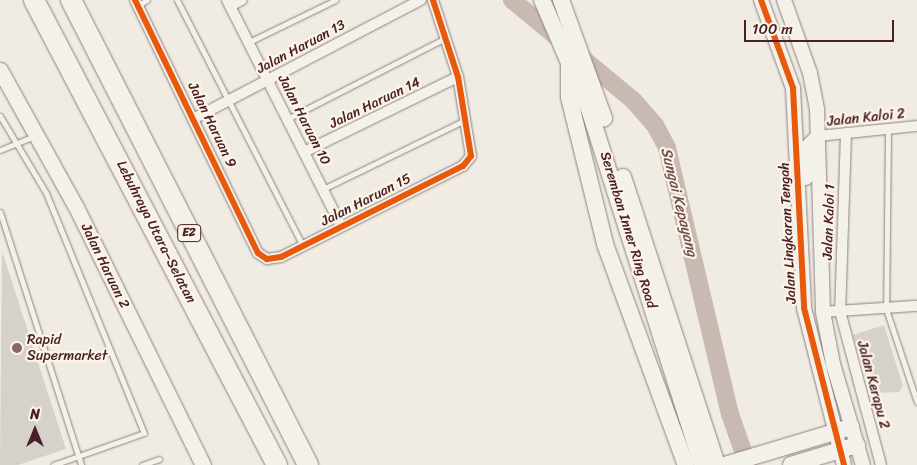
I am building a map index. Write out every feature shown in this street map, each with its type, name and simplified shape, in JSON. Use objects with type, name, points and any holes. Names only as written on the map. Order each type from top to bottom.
[{"type":"highway","name":"Lebuhraya Utara–Selatan","points":[[34,0],[277,465]]},
{"type":"highway","name":"E2","points":[[71,0],[308,465]]},
{"type":"main road","name":"Seremban Inner Ring Road","points":[[542,0],[595,109],[717,465]]},
{"type":"main road","name":"Seremban Inner Ring Road","points":[[561,0],[702,465]]},
{"type":"main road","points":[[569,57],[569,97],[605,244],[686,465]]},
{"type":"main road","name":"Jalan Haruan 2","points":[[0,70],[37,136],[203,465]]},
{"type":"main road","points":[[725,465],[806,443],[851,427]]},
{"type":"main road","points":[[791,465],[842,458],[857,445]]},
{"type":"street","points":[[229,3],[242,0]]},
{"type":"street","name":"Jalan Haruan 13","points":[[195,118],[421,0]]},
{"type":"street","points":[[433,0],[447,37],[467,119]]},
{"type":"street","name":"Jalan Lingkaran Tengah","points":[[761,0],[790,72],[796,124],[797,219],[804,308],[842,458]]},
{"type":"street","points":[[784,0],[810,73],[818,136],[823,312],[851,427],[863,465]]},
{"type":"street","name":"Jalan Haruan 9","points":[[140,2],[258,253],[267,259]]},
{"type":"street","name":"Jalan Haruan 10","points":[[229,3],[341,226]]},
{"type":"street","points":[[790,72],[808,124],[818,136]]},
{"type":"street","name":"Jalan Haruan 14","points":[[304,152],[458,77]]},
{"type":"street","name":"Jalan Haruan 15","points":[[267,259],[303,246],[463,166],[471,156],[467,119]]},
{"type":"street","name":"Jalan Kaloi 2","points":[[818,136],[888,131],[917,126]]},
{"type":"street","name":"Jalan Kaloi 1","points":[[840,311],[846,134]]},
{"type":"street","points":[[797,219],[804,208],[808,146],[818,136]]},
{"type":"street","points":[[823,312],[917,306]]},
{"type":"street","name":"Jalan Kerapu 2","points":[[840,311],[881,465]]},
{"type":"lane","points":[[177,0],[303,246]]},
{"type":"lane","points":[[249,42],[335,0]]},
{"type":"lane","points":[[287,118],[447,37]]},
{"type":"lane","points":[[0,116],[46,194],[144,433],[53,465]]},
{"type":"lane","points":[[324,189],[467,119]]},
{"type":"lane","points":[[888,131],[886,309],[917,402]]},
{"type":"lane","points":[[0,150],[37,136]]},
{"type":"lane","points":[[0,212],[81,465]]},
{"type":"lane","points":[[142,465],[159,459]]},
{"type":"building","name":"Rapid Supermarket","points":[[2,251],[66,449],[18,465],[0,465]]},
{"type":"building","points":[[884,325],[903,386],[899,392],[875,393],[868,374],[864,373],[853,335]]},
{"type":"waterway","name":"Sungai Kepayang","points":[[512,0],[633,100],[655,125],[667,148],[730,414],[748,465]]},
{"type":"cycle path","points":[[135,0],[258,253],[267,259],[281,257],[463,166],[471,156],[458,77],[433,0]]},
{"type":"cycle path","points":[[761,0],[793,88],[804,308],[844,465]]},
{"type":"place","name":"Rapid Supermarket","points":[[17,348]]}]
